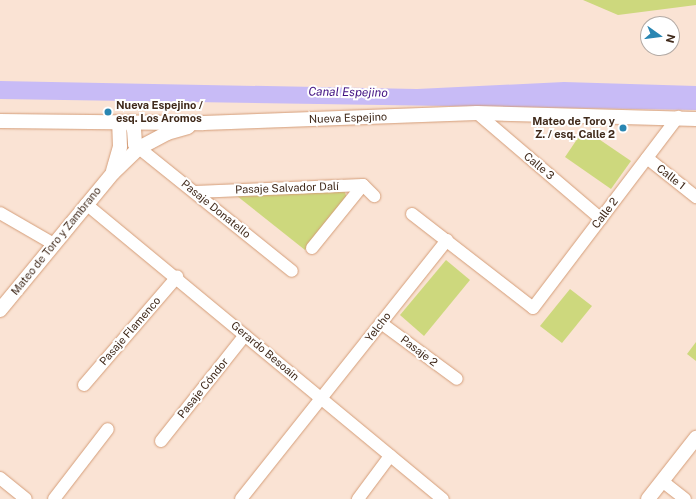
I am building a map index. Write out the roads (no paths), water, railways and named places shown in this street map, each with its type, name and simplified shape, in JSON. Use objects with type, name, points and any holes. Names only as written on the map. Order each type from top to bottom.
[{"type":"street","name":"Nueva Espejino","points":[[0,121],[203,123],[477,113],[696,118]]},
{"type":"street","name":"Calle 3","points":[[477,113],[601,219]]},
{"type":"street","name":"Calle 2","points":[[447,240],[532,308],[678,117]]},
{"type":"street","name":"Mateo de Toro y Zambrano","points":[[113,173],[120,147],[124,122]]},
{"type":"street","points":[[124,122],[134,129],[135,144],[139,148]]},
{"type":"street","name":"Mateo de Toro y Zambrano","points":[[2,305],[52,243],[113,173],[139,148],[167,133],[203,123]]},
{"type":"street","name":"Pasaje Donatello","points":[[139,148],[292,271]]},
{"type":"street","name":"Calle 1","points":[[647,158],[696,197]]},
{"type":"street","points":[[312,248],[363,185],[374,196]]},
{"type":"street","name":"Pasaje Salvador Dalí","points":[[195,192],[363,185]]},
{"type":"street","name":"Gerardo Besoain","points":[[86,204],[444,499]]},
{"type":"street","points":[[0,212],[52,243]]},
{"type":"street","points":[[412,214],[447,240]]},
{"type":"street","name":"Yelcho","points":[[241,499],[447,240]]},
{"type":"street","name":"Pasaje Flamenco","points":[[84,385],[176,277]]},
{"type":"street","name":"Pasaje 2","points":[[381,322],[457,379]]},
{"type":"street","name":"Pasaje Cóndor","points":[[161,440],[245,335]]},
{"type":"street","points":[[54,499],[108,429]]},
{"type":"street","points":[[648,499],[696,438]]},
{"type":"street","points":[[358,499],[390,456]]},
{"type":"street","points":[[0,478],[26,499]]},
{"type":"street","points":[[662,481],[685,499]]},
{"type":"water","name":"Canal Espejino","points":[[0,81],[417,89],[564,82],[696,86],[696,110],[0,99]]},
{"type":"place","name":"Nueva Espejino / esq. Los Aromos","points":[[108,112]]},
{"type":"place","name":"Mateo de Toro y Z. / esq. Calle 2","points":[[623,128]]}]
